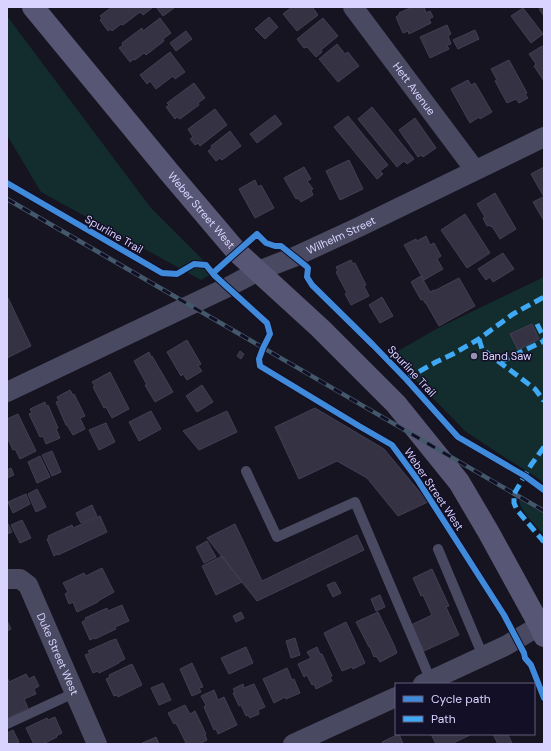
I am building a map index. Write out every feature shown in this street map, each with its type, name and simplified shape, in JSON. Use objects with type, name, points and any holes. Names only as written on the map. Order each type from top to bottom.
[{"type":"main road","name":"Weber Street West","points":[[33,7],[211,223],[237,252],[320,328],[396,404],[459,482],[543,628]]},
{"type":"street","name":"Hett Avenue","points":[[353,7],[475,170]]},
{"type":"street","name":"Wilhelm Street","points":[[7,392],[228,287],[258,271],[294,257],[359,227],[544,137]]},
{"type":"street","name":"Duke Street West","points":[[7,579],[20,579],[28,586],[96,744]]},
{"type":"street","points":[[427,682],[543,628]]},
{"type":"street","points":[[293,744],[395,696]]},
{"type":"lane","points":[[246,471],[277,537],[355,502],[427,682]]},
{"type":"lane","points":[[438,549],[483,656]]},
{"type":"lane","points":[[7,724],[74,693]]},
{"type":"green space","points":[[7,16],[151,208],[215,272],[201,280],[41,192],[7,135]]},
{"type":"green space","points":[[544,277],[544,483],[465,431],[391,355],[438,328]]},
{"type":"green space","points":[[519,499],[544,514],[544,535],[528,518],[520,504]]},
{"type":"building","points":[[112,7],[152,8],[143,15],[140,12],[123,25],[121,24],[112,31],[111,29],[108,31],[100,20],[102,18],[100,16]]},
{"type":"building","points":[[156,7],[173,7],[174,8],[163,16]]},
{"type":"building","points":[[292,7],[314,7],[313,8],[318,15],[297,31],[283,14]]},
{"type":"building","points":[[412,7],[424,7],[426,13],[430,11],[433,17],[429,19],[431,23],[409,34],[408,31],[403,33],[396,17],[400,14],[399,13]]},
{"type":"building","points":[[544,7],[544,16],[539,9]]},
{"type":"building","points":[[523,8],[543,34],[531,43],[511,16]]},
{"type":"building","points":[[269,17],[278,27],[265,39],[255,29]]},
{"type":"building","points":[[160,18],[171,33],[163,39],[164,41],[146,55],[144,53],[130,62],[119,48],[123,45],[122,43],[142,28],[143,31]]},
{"type":"building","points":[[323,18],[338,36],[321,50],[322,52],[316,57],[307,47],[304,48],[297,39]]},
{"type":"building","points":[[447,25],[451,34],[448,36],[451,44],[447,45],[449,49],[430,58],[420,37]]},
{"type":"building","points":[[475,30],[479,39],[458,49],[453,40]]},
{"type":"building","points":[[186,31],[192,39],[176,51],[170,43]]},
{"type":"building","points":[[337,44],[345,54],[348,52],[359,66],[338,82],[319,59]]},
{"type":"building","points":[[542,46],[544,48],[544,81],[534,66],[536,64],[529,54]]},
{"type":"building","points":[[170,52],[185,72],[175,79],[173,76],[156,89],[150,81],[147,84],[140,75]]},
{"type":"building","points":[[509,60],[527,93],[525,94],[528,98],[519,103],[516,99],[507,103],[495,81],[497,80],[491,69]]},
{"type":"building","points":[[468,80],[471,85],[475,83],[492,112],[480,119],[479,117],[470,123],[451,89]]},
{"type":"building","points":[[194,83],[205,98],[198,103],[199,105],[180,119],[177,117],[175,119],[166,107],[169,105],[167,103]]},
{"type":"building","points":[[372,107],[414,159],[407,164],[404,161],[397,167],[358,119]]},
{"type":"building","points":[[215,109],[227,125],[200,146],[198,143],[195,145],[190,139],[193,137],[188,129]]},
{"type":"building","points":[[275,115],[282,124],[257,143],[250,134]]},
{"type":"building","points":[[348,116],[388,165],[380,171],[383,174],[377,179],[334,127]]},
{"type":"building","points":[[415,118],[436,148],[423,157],[421,155],[418,157],[399,130]]},
{"type":"building","points":[[230,131],[241,146],[222,160],[220,158],[216,161],[208,151],[212,148],[211,146]]},
{"type":"building","points":[[349,160],[363,189],[340,200],[326,171]]},
{"type":"building","points":[[304,167],[311,179],[307,181],[313,189],[311,190],[313,195],[301,202],[298,198],[296,199],[284,178]]},
{"type":"building","points":[[544,167],[544,197],[531,174]]},
{"type":"building","points":[[255,180],[258,187],[261,185],[274,208],[255,218],[239,189]]},
{"type":"building","points":[[495,193],[516,229],[500,239],[492,226],[487,226],[483,218],[485,217],[477,204]]},
{"type":"building","points":[[543,197],[544,199],[544,221],[533,202]]},
{"type":"building","points":[[465,214],[490,253],[467,268],[441,230]]},
{"type":"building","points":[[426,236],[430,245],[434,243],[441,256],[437,259],[443,269],[424,280],[404,245],[416,239],[417,241]]},
{"type":"building","points":[[503,253],[514,269],[493,282],[490,277],[486,280],[478,269]]},
{"type":"building","points":[[351,260],[353,264],[355,263],[366,285],[364,286],[369,296],[351,305],[345,294],[347,293],[336,272],[338,271],[336,267]]},
{"type":"building","points":[[421,276],[430,292],[459,278],[475,306],[439,326],[426,303],[423,299],[421,300],[411,282]]},
{"type":"building","points":[[382,297],[393,316],[380,323],[369,305]]},
{"type":"building","points":[[7,298],[31,346],[7,358]]},
{"type":"building","points":[[532,324],[539,339],[518,350],[510,334]]},
{"type":"building","points":[[187,340],[201,364],[198,366],[202,371],[187,380],[183,374],[181,376],[167,352]]},
{"type":"building","points":[[240,351],[244,354],[241,359],[237,356]]},
{"type":"building","points":[[149,352],[173,392],[155,402],[134,361]]},
{"type":"building","points":[[110,372],[129,409],[112,418],[106,407],[104,408],[92,382]]},
{"type":"building","points":[[202,385],[213,402],[197,412],[186,396]]},
{"type":"building","points":[[70,390],[73,395],[74,394],[85,416],[80,418],[85,429],[73,435],[66,425],[56,402],[59,401],[57,397]]},
{"type":"building","points":[[45,402],[46,406],[48,405],[58,428],[56,429],[60,438],[46,444],[43,436],[40,437],[29,414],[32,413],[30,409]]},
{"type":"building","points":[[315,408],[384,449],[428,502],[398,516],[367,478],[337,461],[299,479],[275,427]]},
{"type":"building","points":[[151,411],[161,429],[139,441],[129,422]]},
{"type":"building","points":[[227,411],[237,432],[199,450],[183,431]]},
{"type":"building","points":[[18,414],[36,451],[20,459],[15,449],[13,450],[7,437],[7,419]]},
{"type":"building","points":[[106,423],[115,442],[99,450],[89,430]]},
{"type":"building","points":[[52,451],[61,472],[52,476],[42,455]]},
{"type":"building","points":[[40,456],[50,477],[37,483],[28,462]]},
{"type":"building","points":[[11,468],[14,475],[7,478],[7,470]]},
{"type":"building","points":[[37,489],[46,507],[36,512],[28,494]]},
{"type":"building","points":[[26,494],[30,504],[13,513],[8,502]]},
{"type":"building","points":[[92,505],[97,516],[81,523],[76,513]]},
{"type":"building","points":[[100,516],[107,532],[54,556],[47,539],[49,538],[48,536],[72,525],[73,528]]},
{"type":"building","points":[[22,520],[31,538],[20,543],[11,525]]},
{"type":"building","points":[[7,522],[12,532],[7,534]]},
{"type":"building","points":[[235,524],[262,581],[357,535],[364,550],[257,601],[207,538]]},
{"type":"building","points":[[207,541],[216,557],[204,563],[196,547]]},
{"type":"building","points":[[222,556],[242,582],[216,595],[202,566]]},
{"type":"building","points":[[102,568],[114,592],[77,612],[73,602],[69,604],[65,594],[68,592],[63,583],[84,573],[86,576]]},
{"type":"building","points":[[432,569],[449,606],[446,607],[459,635],[424,651],[411,625],[432,615],[413,578]]},
{"type":"building","points":[[335,582],[341,593],[333,597],[327,585]]},
{"type":"building","points":[[380,595],[385,607],[376,611],[371,599]]},
{"type":"building","points":[[122,605],[129,621],[115,627],[116,629],[90,640],[82,622],[86,620],[85,618],[107,608],[108,611]]},
{"type":"building","points":[[241,612],[244,618],[236,622],[233,616]]},
{"type":"building","points":[[378,612],[397,653],[380,662],[376,656],[374,657],[356,622]]},
{"type":"building","points":[[7,621],[11,629],[7,631]]},
{"type":"building","points":[[346,622],[365,663],[353,669],[352,667],[342,671],[324,633]]},
{"type":"building","points":[[295,638],[300,655],[291,658],[286,641]]},
{"type":"building","points":[[116,639],[125,659],[99,673],[98,671],[93,673],[85,655],[90,653],[88,651]]},
{"type":"building","points":[[246,647],[253,663],[229,674],[221,658]]},
{"type":"building","points":[[317,647],[320,654],[322,654],[332,676],[330,677],[332,681],[316,689],[314,684],[312,685],[307,675],[304,677],[298,664],[311,658],[307,652]]},
{"type":"building","points":[[192,663],[203,687],[199,688],[201,692],[192,696],[180,669]]},
{"type":"building","points":[[132,664],[142,685],[118,697],[117,695],[114,696],[106,679],[110,677],[109,675]]},
{"type":"building","points":[[287,668],[300,693],[286,699],[285,697],[274,703],[263,679]]},
{"type":"building","points":[[26,674],[29,679],[34,676],[39,686],[34,689],[36,694],[24,699],[28,708],[7,718],[7,677],[9,682]]},
{"type":"building","points":[[163,683],[171,700],[159,705],[151,688]]},
{"type":"building","points":[[243,684],[244,688],[254,684],[265,707],[258,710],[259,714],[250,718],[248,715],[246,716],[241,705],[239,706],[233,693],[235,692],[233,689]]},
{"type":"building","points":[[214,690],[218,700],[224,697],[237,725],[218,734],[216,729],[214,730],[204,707],[206,705],[201,696]]},
{"type":"building","points":[[185,705],[190,714],[195,711],[206,734],[207,740],[199,744],[186,743],[176,723],[174,724],[168,713]]},
{"type":"building","points":[[55,717],[62,733],[43,744],[34,744],[26,728],[47,718],[48,720]]},
{"type":"building","points":[[13,730],[19,742],[7,744],[7,733]]},
{"type":"building","points":[[399,735],[403,744],[383,744],[382,742]]},
{"type":"building","points":[[432,735],[470,735],[451,744],[436,744]]},
{"type":"building","points":[[494,735],[508,735],[512,743],[498,744]]},
{"type":"building","points":[[156,737],[159,744],[140,744]]},
{"type":"railway","points":[[7,199],[544,511]]},
{"type":"marked path","points":[[406,379],[479,339],[513,314],[544,297]]},
{"type":"marked path","points":[[537,324],[544,338]]},
{"type":"marked path","points":[[479,339],[482,349],[535,389],[544,401]]},
{"type":"marked path","points":[[500,362],[544,341]]},
{"type":"marked path","points":[[544,447],[531,465],[514,494],[514,503],[517,510],[544,542]]},
{"type":"cycle path","name":"Spurline Trail","points":[[7,183],[162,273],[177,274],[194,264],[206,265],[214,275],[267,323],[270,334],[259,359],[260,366],[392,445],[417,479],[504,615],[524,653],[525,658],[531,665],[544,698]]},
{"type":"cycle path","name":"Spurline Trail","points":[[213,273],[257,234],[266,243],[281,246],[308,268],[307,277],[312,285],[406,379],[458,437],[525,476],[544,490]]},
{"type":"place","name":"Band Saw","points":[[474,356]]}]
